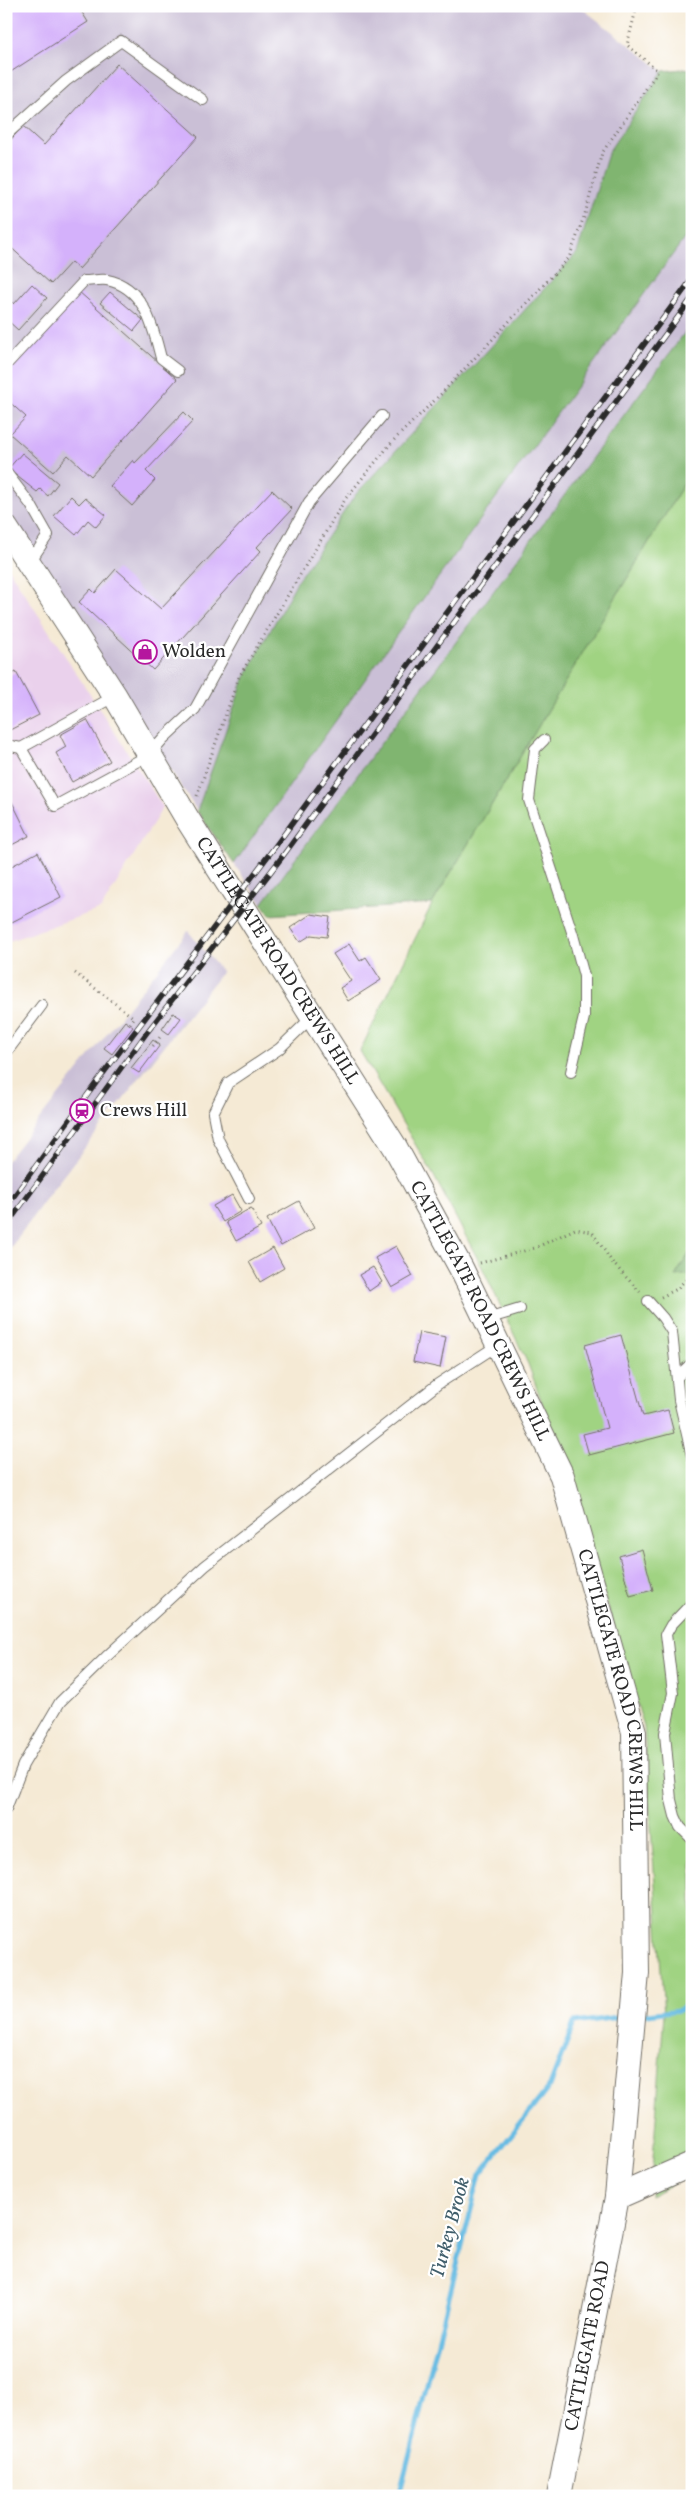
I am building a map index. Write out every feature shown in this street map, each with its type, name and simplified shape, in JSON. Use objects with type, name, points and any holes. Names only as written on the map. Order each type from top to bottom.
[{"type":"street","name":"CATTLEGATE ROAD CREWS HILL","points":[[6,528],[115,696],[188,820],[395,1147],[487,1319],[562,1476],[634,1732],[637,1973],[617,2197]]},
{"type":"street","points":[[617,2197],[692,2164]]},
{"type":"street","name":"CATTLEGATE ROAD","points":[[559,2496],[617,2197]]},
{"type":"lane","points":[[6,135],[66,81],[121,41],[203,100]]},
{"type":"lane","points":[[6,366],[84,281],[107,280],[126,288],[143,306],[154,326],[161,358],[178,371]]},
{"type":"lane","points":[[21,748],[55,806],[149,755],[164,738],[196,709],[309,502],[382,416]]},
{"type":"lane","points":[[6,472],[31,505],[48,535],[29,563]]},
{"type":"lane","points":[[6,745],[21,748],[115,696]]},
{"type":"lane","points":[[544,740],[535,749],[529,800],[573,935],[584,976],[584,1018],[581,1039],[571,1072]]},
{"type":"lane","points":[[6,1053],[42,1005]]},
{"type":"lane","points":[[249,1199],[218,1140],[213,1113],[228,1083],[279,1049],[313,1017]]},
{"type":"lane","points":[[648,1301],[672,1332],[679,1400],[692,1456]]},
{"type":"lane","points":[[487,1319],[520,1308]]},
{"type":"lane","points":[[6,1809],[23,1766],[60,1702],[106,1657],[212,1560],[438,1384],[499,1344]]},
{"type":"lane","points":[[677,1377],[692,1363]]},
{"type":"lane","points":[[692,1604],[671,1625],[666,1634],[672,1693],[665,1733],[671,1800],[680,1826],[692,1839]]},
{"type":"path","points":[[188,820],[239,677],[346,498],[392,442],[441,394],[569,258],[585,214],[602,152],[658,72],[627,45],[637,6]]},
{"type":"path","points":[[75,973],[134,1018],[128,1027]]},
{"type":"path","points":[[153,1046],[160,1038]]},
{"type":"path","points":[[461,1268],[535,1248],[575,1230],[592,1232],[612,1262],[648,1301],[664,1296],[676,1289],[692,1273]]},
{"type":"shaded area","points":[[6,6],[579,6],[663,71],[609,151],[577,253],[356,494],[244,679],[197,811],[6,513]]},
{"type":"shaded area","points":[[692,228],[692,323],[262,904],[234,864],[393,640]]},
{"type":"shaded area","points":[[6,565],[163,807],[101,909],[6,942]]},
{"type":"shaded area","points":[[188,931],[222,972],[52,1190],[6,1254],[6,1162]]},
{"type":"green space","points":[[692,68],[692,228],[393,640],[234,864],[197,811],[244,679],[299,578],[356,494],[577,253],[609,151],[663,71]]},
{"type":"green space","points":[[692,323],[692,470],[432,904],[270,915],[262,904]]},
{"type":"green space","points":[[692,470],[692,2174],[650,2196],[664,2014],[644,1727],[568,1474],[528,1364],[483,1269],[434,1176],[360,1051],[432,904]]},
{"type":"green space","points":[[692,1249],[692,1274],[675,1276]]},
{"type":"building","points":[[6,6],[78,6],[88,22],[6,75]]},
{"type":"building","points":[[117,64],[198,137],[79,269],[71,262],[51,284],[6,243],[6,145],[23,126],[44,145]]},
{"type":"building","points":[[32,284],[47,298],[18,330],[6,319],[6,297],[14,304]]},
{"type":"building","points":[[78,291],[177,379],[91,476],[68,455],[53,472],[10,434],[26,417],[6,399],[6,372]]},
{"type":"building","points":[[110,292],[143,320],[134,331],[100,303]]},
{"type":"building","points":[[184,412],[193,421],[146,471],[155,480],[132,506],[110,486],[133,460],[135,463]]},
{"type":"building","points":[[22,453],[58,483],[48,496],[40,489],[37,492],[8,469]]},
{"type":"building","points":[[272,490],[292,509],[257,547],[261,551],[153,670],[79,602],[91,589],[95,593],[116,569],[161,609]]},
{"type":"building","points":[[71,496],[79,504],[85,498],[106,515],[96,527],[88,520],[76,535],[54,516]]},
{"type":"building","points":[[16,672],[39,715],[6,732],[6,677]]},
{"type":"building","points":[[87,720],[110,761],[72,782],[56,753],[66,747],[60,735]]},
{"type":"building","points":[[6,790],[29,836],[6,848]]},
{"type":"building","points":[[38,852],[61,897],[6,925],[6,869]]},
{"type":"building","points":[[311,914],[330,917],[327,937],[311,935],[300,942],[290,928]]},
{"type":"building","points":[[349,944],[360,961],[366,957],[381,980],[348,1001],[340,988],[351,981],[333,954]]},
{"type":"building","points":[[173,1013],[181,1018],[169,1034],[162,1029]]},
{"type":"building","points":[[125,1021],[133,1027],[112,1054],[104,1048]]},
{"type":"building","points":[[153,1040],[160,1045],[139,1073],[131,1068]]},
{"type":"building","points":[[232,1195],[241,1211],[223,1222],[213,1206]]},
{"type":"building","points":[[299,1201],[314,1228],[281,1246],[267,1219]]},
{"type":"building","points":[[251,1208],[261,1227],[236,1241],[226,1222]]},
{"type":"building","points":[[396,1246],[413,1276],[392,1288],[375,1258]]},
{"type":"building","points":[[273,1248],[284,1268],[260,1282],[249,1262]]},
{"type":"building","points":[[373,1267],[382,1282],[369,1291],[359,1275]]},
{"type":"building","points":[[419,1332],[446,1337],[440,1368],[413,1362]]},
{"type":"building","points":[[621,1335],[643,1416],[668,1410],[674,1433],[589,1455],[583,1434],[607,1428],[585,1345]]},
{"type":"building","points":[[642,1549],[653,1590],[630,1596],[619,1556]]},
{"type":"waterway","name":"Turkey Brook","points":[[639,2015],[680,2010],[692,1998]]},
{"type":"waterway","name":"Turkey Brook","points":[[399,2496],[480,2174],[550,2086],[574,2023],[626,2016]]},
{"type":"railway","points":[[6,1207],[99,1079],[274,848],[692,279]]},
{"type":"railway","points":[[6,1226],[148,1031],[282,857],[692,298]]},
{"type":"place","name":"Wolden","points":[[145,652]]},
{"type":"place","name":"Crews Hill","points":[[82,1111]]}]
